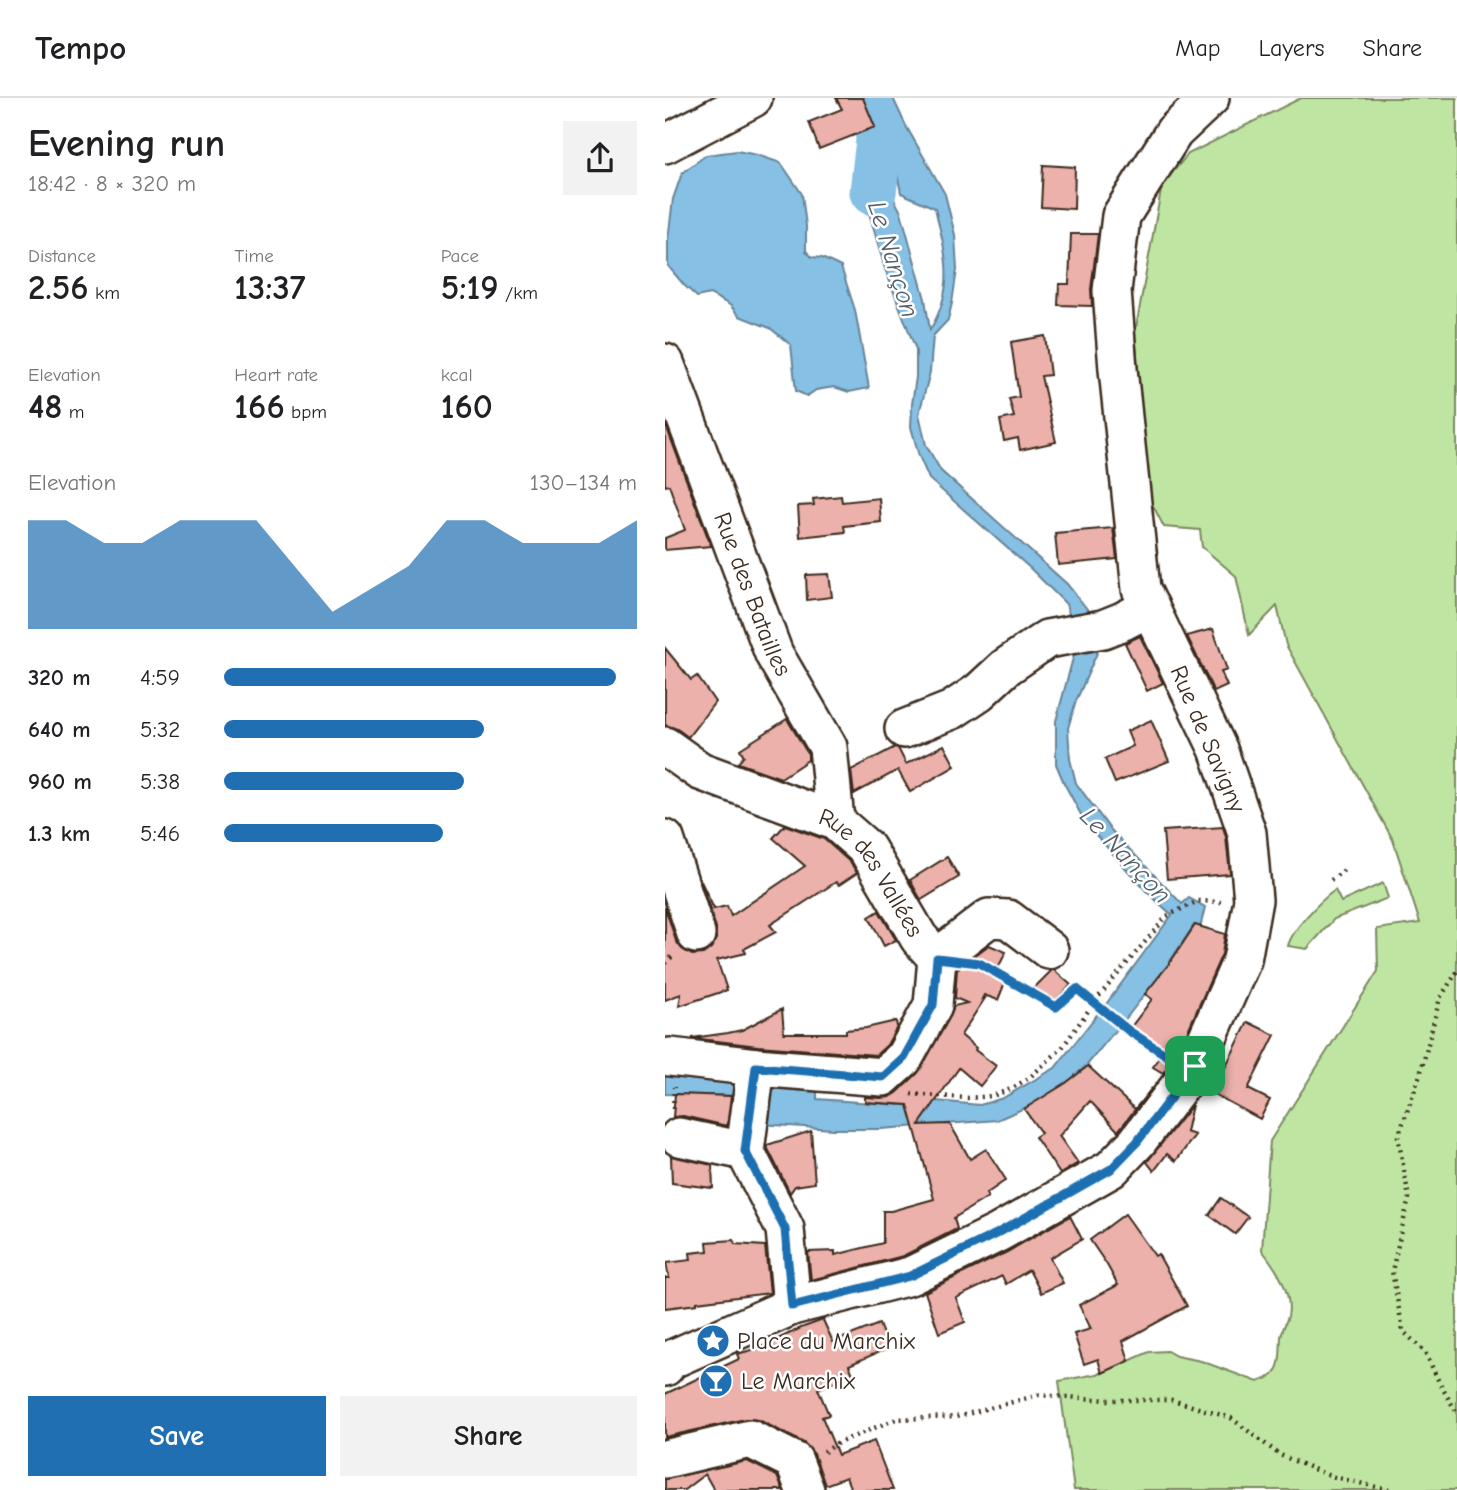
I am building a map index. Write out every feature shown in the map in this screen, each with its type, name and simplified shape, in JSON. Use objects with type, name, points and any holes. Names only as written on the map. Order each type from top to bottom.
[{"type":"street","points":[[665,144],[753,98]]},
{"type":"street","name":"Rue de Savigny","points":[[799,1305],[910,1276],[998,1233],[1111,1169],[1137,1142],[1195,1066],[1242,960],[1253,900],[1247,833],[1218,749],[1141,589],[1112,291],[1121,216],[1174,132],[1210,98]]},
{"type":"street","name":"Rue des Batailles","points":[[665,363],[774,654],[828,747],[835,821]]},
{"type":"street","points":[[904,729],[952,710],[979,692],[1006,667],[1047,639],[1123,621],[1150,607]]},
{"type":"street","name":"Rue des Vallées","points":[[665,747],[700,771],[835,821],[867,849],[919,938],[937,958],[933,1005],[904,1058],[883,1077]]},
{"type":"street","points":[[665,839],[695,934]]},
{"type":"street","points":[[937,958],[989,918],[1008,919],[1049,950]]},
{"type":"street","points":[[672,1070],[883,1077]]},
{"type":"street","points":[[665,1367],[670,1360],[799,1305],[785,1229],[747,1141],[755,1073]]},
{"type":"street","points":[[676,1126],[747,1141]]},
{"type":"street","points":[[665,1459],[750,1439],[794,1461],[801,1480]]},
{"type":"path","points":[[1331,880],[1344,870]]},
{"type":"path","points":[[883,1077],[911,1095],[967,1098],[992,1096],[1011,1089],[1048,1063],[1062,1048],[1094,1002],[1167,916],[1198,901]]},
{"type":"path","points":[[937,958],[979,963],[1056,1007],[1077,989],[1129,1031],[1174,1060],[1195,1066]]},
{"type":"path","points":[[1457,972],[1440,998],[1420,1075],[1398,1137],[1409,1198],[1392,1271],[1403,1331],[1425,1352],[1457,1413]]},
{"type":"path","points":[[672,1070],[676,1126]]},
{"type":"path","points":[[801,1480],[838,1443],[896,1419],[956,1417],[1039,1395],[1108,1400],[1173,1399],[1231,1418],[1280,1455],[1330,1476],[1389,1490]]},
{"type":"green space","points":[[1301,98],[1457,98],[1457,1490],[1074,1490],[1059,1381],[1102,1373],[1149,1352],[1167,1351],[1258,1382],[1272,1376],[1276,1371],[1289,1307],[1282,1281],[1262,1250],[1270,1141],[1378,971],[1377,929],[1420,923],[1393,840],[1286,645],[1277,606],[1249,635],[1236,576],[1202,547],[1200,530],[1164,527],[1149,498],[1135,333],[1162,185],[1188,154]]},
{"type":"green space","points":[[1383,883],[1388,898],[1334,919],[1307,949],[1288,946],[1301,923],[1335,890],[1341,902]]},
{"type":"water","points":[[877,98],[893,98],[945,194],[955,235],[957,270],[952,303],[948,320],[933,336],[930,372],[919,414],[926,445],[941,471],[1067,584],[1095,619],[1104,637],[1076,701],[1068,728],[1070,759],[1076,783],[1110,829],[1182,904],[1189,898],[1205,907],[1200,928],[1194,925],[1169,963],[1124,1021],[1104,1007],[1172,915],[1147,892],[1086,824],[1056,764],[1056,721],[1077,643],[1066,604],[1031,569],[929,479],[919,456],[911,427],[916,350],[885,269],[866,202],[874,128],[883,125],[884,194],[894,199],[901,212],[925,299],[930,330],[943,299],[946,284],[945,256],[935,208],[901,193],[887,123]]},
{"type":"water","points":[[737,151],[781,163],[802,194],[806,251],[812,257],[822,258],[841,267],[855,310],[869,388],[849,392],[834,387],[816,390],[807,396],[796,391],[791,345],[770,328],[739,316],[730,305],[710,294],[697,297],[668,266],[673,199],[682,173],[706,155]]},
{"type":"water","points":[[1100,1011],[1119,1026],[1087,1065],[1036,1103],[997,1120],[881,1129],[761,1124],[770,1085],[817,1089],[817,1099],[900,1105],[925,1100],[980,1105],[1003,1098],[1055,1068]]},
{"type":"water","points":[[665,1067],[745,1081],[742,1096],[665,1094]]},
{"type":"building","points":[[836,98],[863,98],[875,127],[819,149],[809,122],[842,109]]},
{"type":"building","points":[[1043,165],[1075,167],[1074,209],[1041,207]]},
{"type":"building","points":[[1071,234],[1098,234],[1091,289],[1092,306],[1058,305],[1059,284],[1069,284]]},
{"type":"building","points":[[1045,336],[1050,375],[1041,376],[1056,442],[1020,450],[1018,438],[1004,441],[1000,420],[1014,417],[1009,399],[1019,397],[1011,342]]},
{"type":"building","points":[[665,423],[711,546],[665,550],[665,538],[685,530],[669,485],[665,486]]},
{"type":"building","points":[[841,496],[842,502],[879,498],[881,522],[844,526],[845,532],[800,537],[798,506],[814,505],[813,499]]},
{"type":"building","points":[[1113,528],[1117,559],[1058,565],[1055,533]]},
{"type":"building","points":[[829,574],[832,597],[807,600],[806,575]]},
{"type":"building","points":[[1213,629],[1227,670],[1221,672],[1227,686],[1214,692],[1187,636]]},
{"type":"building","points":[[1140,636],[1163,683],[1147,691],[1125,643]]},
{"type":"building","points":[[665,648],[691,680],[697,676],[715,702],[688,737],[665,725]]},
{"type":"building","points":[[787,719],[808,754],[808,760],[781,778],[738,763],[744,756],[740,749]]},
{"type":"building","points":[[1151,720],[1169,761],[1115,783],[1105,759],[1133,746],[1127,731]]},
{"type":"building","points":[[944,745],[955,766],[910,792],[898,770],[854,794],[851,770],[895,747],[906,764]]},
{"type":"building","points":[[785,825],[824,839],[851,863],[857,873],[839,885],[836,882],[770,925],[776,932],[744,949],[746,953],[717,960],[727,990],[679,1006],[681,994],[665,1000],[665,907],[676,941],[682,949],[692,955],[703,954],[711,948],[716,939],[716,928],[699,877],[714,909],[727,906],[731,916],[805,866],[773,838]]},
{"type":"building","points":[[1223,827],[1230,874],[1167,879],[1163,831]]},
{"type":"building","points":[[947,857],[959,877],[921,900],[910,880]]},
{"type":"building","points":[[879,911],[896,940],[884,946],[869,917]]},
{"type":"building","points":[[1195,925],[1225,934],[1222,954],[1177,1055],[1163,1073],[1153,1067],[1164,1051],[1128,1031],[1152,999],[1145,994]]},
{"type":"building","points":[[989,945],[1006,952],[995,974],[1006,980],[998,1000],[984,995],[982,999],[985,998],[961,1035],[996,1066],[980,1086],[959,1068],[919,1125],[950,1124],[970,1159],[986,1149],[1006,1180],[986,1194],[988,1197],[954,1218],[957,1229],[903,1256],[811,1280],[808,1252],[835,1251],[835,1255],[883,1243],[883,1211],[934,1199],[908,1105],[865,1102],[865,1097],[890,1097],[918,1073],[954,1006],[967,1003],[955,998],[957,969],[964,964],[971,965],[974,956]]},
{"type":"building","points":[[1052,970],[1071,985],[1055,1001],[1033,989]]},
{"type":"building","points":[[782,1009],[784,1033],[846,1033],[846,1030],[896,1021],[897,1027],[887,1045],[876,1055],[692,1038],[742,1030]]},
{"type":"building","points":[[1248,1022],[1275,1035],[1248,1089],[1270,1100],[1260,1119],[1212,1093]]},
{"type":"building","points":[[1088,1066],[1135,1109],[1152,1088],[1118,1131],[1090,1101],[1059,1136],[1078,1163],[1060,1174],[1035,1137],[1041,1133],[1024,1109]]},
{"type":"building","points":[[675,1094],[731,1096],[727,1126],[683,1116],[673,1117]]},
{"type":"building","points":[[1192,1105],[1186,1132],[1195,1135],[1176,1161],[1167,1154],[1154,1171],[1147,1162]]},
{"type":"building","points":[[811,1131],[815,1183],[795,1186],[790,1193],[767,1145]]},
{"type":"building","points":[[671,1156],[712,1165],[713,1188],[672,1183]]},
{"type":"building","points":[[1221,1198],[1248,1217],[1235,1234],[1209,1215]]},
{"type":"building","points":[[1125,1214],[1155,1256],[1158,1254],[1187,1306],[1123,1341],[1129,1361],[1102,1373],[1098,1359],[1084,1364],[1074,1334],[1091,1329],[1079,1305],[1118,1285],[1090,1240]]},
{"type":"building","points":[[1070,1216],[1082,1239],[1050,1258],[1063,1283],[1041,1293],[1029,1270],[1006,1284],[1002,1276],[956,1298],[965,1322],[939,1333],[925,1292],[1007,1252]]},
{"type":"building","points":[[734,1240],[735,1244],[765,1246],[770,1293],[665,1308],[665,1278],[669,1278],[666,1263],[691,1260],[690,1253],[708,1251],[707,1242]]},
{"type":"building","points":[[823,1320],[833,1342],[879,1324],[888,1348],[849,1365],[853,1374],[818,1389],[829,1415],[822,1417],[838,1455],[874,1441],[893,1490],[851,1490],[846,1477],[825,1485],[814,1454],[804,1443],[759,1420],[745,1419],[665,1437],[665,1394],[739,1359],[737,1354],[759,1348]]},
{"type":"building","points":[[747,1461],[777,1476],[783,1490],[714,1490],[705,1474],[684,1490],[665,1490],[665,1479]]},
{"type":"waterway","name":"Le Nançon","points":[[866,98],[878,126],[873,192]]},
{"type":"place","name":"Place du Marchix","points":[[713,1341]]},
{"type":"place","name":"Le Marchix","points":[[716,1381]]},
{"type":"route","points":[[937,958],[979,963],[1056,1007],[1077,989],[1129,1031],[1174,1060],[1195,1066],[1137,1142],[1111,1169],[998,1233],[910,1276],[792,1306],[785,1229],[745,1151],[756,1067],[883,1077],[904,1058],[933,1005],[937,958]]}]
